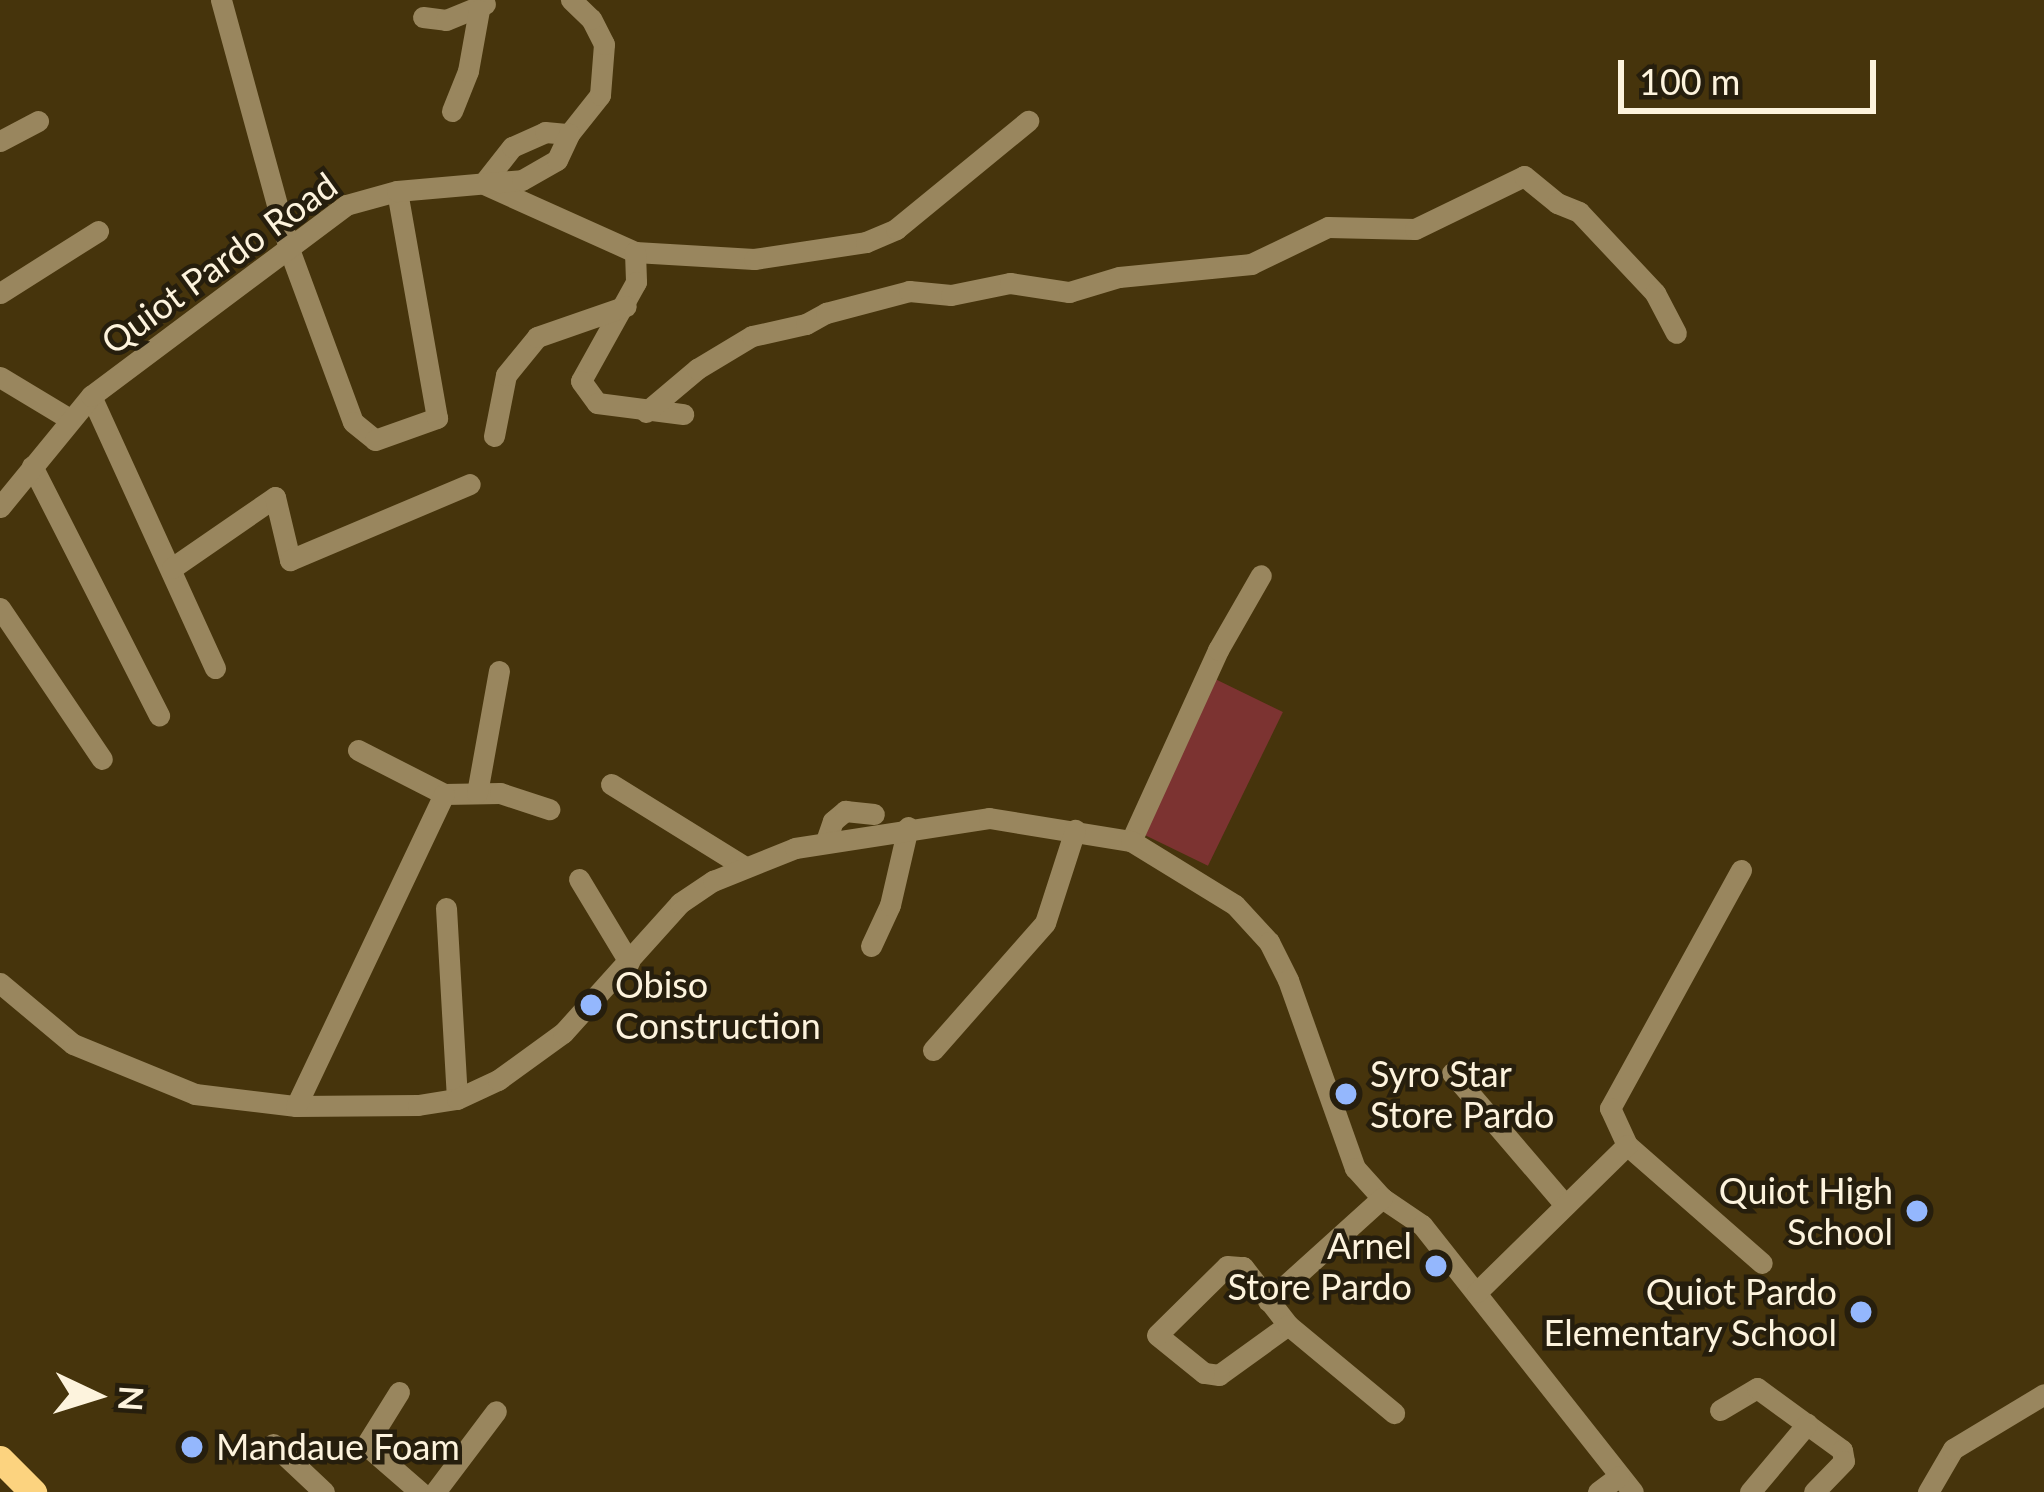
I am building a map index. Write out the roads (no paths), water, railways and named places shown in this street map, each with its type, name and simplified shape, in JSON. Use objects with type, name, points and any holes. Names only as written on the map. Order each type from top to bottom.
[{"type":"main road","points":[[0,1459],[33,1492]]},
{"type":"street","points":[[221,0],[289,249],[353,422],[365,435],[384,440],[437,418],[397,191]]},
{"type":"street","points":[[571,0],[591,19],[608,58],[600,95],[569,134],[545,132],[512,147],[483,181],[635,252],[754,259],[866,242],[896,229],[1028,121]]},
{"type":"street","points":[[423,17],[446,20],[484,5]]},
{"type":"street","points":[[452,112],[484,5]]},
{"type":"street","points":[[0,141],[38,122]]},
{"type":"street","name":"Quiot Pardo Road","points":[[0,507],[17,473],[92,396],[346,205],[397,191],[522,180],[557,160],[569,134]]},
{"type":"street","points":[[646,412],[697,369],[752,336],[868,302],[909,291],[951,295],[1010,283],[1069,292],[1119,277],[1251,264],[1328,227],[1414,229],[1524,176],[1557,203],[1579,212],[1655,293],[1676,332]]},
{"type":"street","points":[[0,293],[98,232]]},
{"type":"street","points":[[635,252],[636,282],[626,306],[581,381],[597,403],[683,414]]},
{"type":"street","points":[[494,436],[506,375],[537,337],[626,306]]},
{"type":"street","points":[[0,377],[68,418]]},
{"type":"street","points":[[92,396],[215,668]]},
{"type":"street","points":[[17,473],[159,715]]},
{"type":"street","points":[[172,568],[274,497],[290,560],[470,484]]},
{"type":"street","points":[[1130,841],[1217,650],[1261,575]]},
{"type":"street","points":[[0,608],[102,759]]},
{"type":"street","points":[[477,793],[499,671]]},
{"type":"street","points":[[358,750],[444,794],[500,793],[549,809]]},
{"type":"street","points":[[610,784],[745,867]]},
{"type":"street","points":[[296,1106],[444,794]]},
{"type":"street","points":[[826,841],[833,820],[845,811],[874,814]]},
{"type":"street","points":[[0,983],[54,1033],[195,1094],[296,1106],[364,1108],[457,1099],[498,1080],[545,1048],[680,903],[745,867],[826,841],[988,818],[1130,841],[1235,905],[1269,942],[1288,980],[1355,1168],[1382,1198],[1422,1225],[1626,1484],[1598,1492]]},
{"type":"street","points":[[871,946],[890,905],[908,827]]},
{"type":"street","points":[[933,1050],[1046,923],[1075,830]]},
{"type":"street","points":[[1741,870],[1610,1108],[1627,1145],[1762,1263]]},
{"type":"street","points":[[579,879],[629,962]]},
{"type":"street","points":[[446,908],[457,1099]]},
{"type":"street","points":[[1453,1073],[1565,1205]]},
{"type":"street","points":[[1477,1292],[1627,1145]]},
{"type":"street","points":[[1268,1300],[1382,1198]]},
{"type":"street","points":[[1288,1325],[1219,1375],[1204,1373],[1157,1335],[1227,1266],[1244,1267],[1288,1325],[1394,1413]]},
{"type":"street","points":[[1720,1410],[1757,1388],[1844,1455],[1814,1492]]},
{"type":"street","points":[[399,1392],[366,1445],[420,1492]]},
{"type":"street","points":[[1928,1492],[1953,1449],[2044,1394]]},
{"type":"street","points":[[435,1492],[496,1411]]},
{"type":"street","points":[[1750,1492],[1807,1424]]},
{"type":"street","points":[[273,1444],[324,1492]]},
{"type":"place","name":"Obiso Construction","points":[[591,1005]]},
{"type":"place","name":"Syro Star Store Pardo","points":[[1346,1094]]},
{"type":"place","name":"Quiot High School","points":[[1917,1211]]},
{"type":"place","name":"Arnel Store Pardo","points":[[1436,1266]]},
{"type":"place","name":"Quiot Pardo Elementary School","points":[[1861,1312]]},
{"type":"place","name":"Mandaue Foam","points":[[192,1447]]}]
